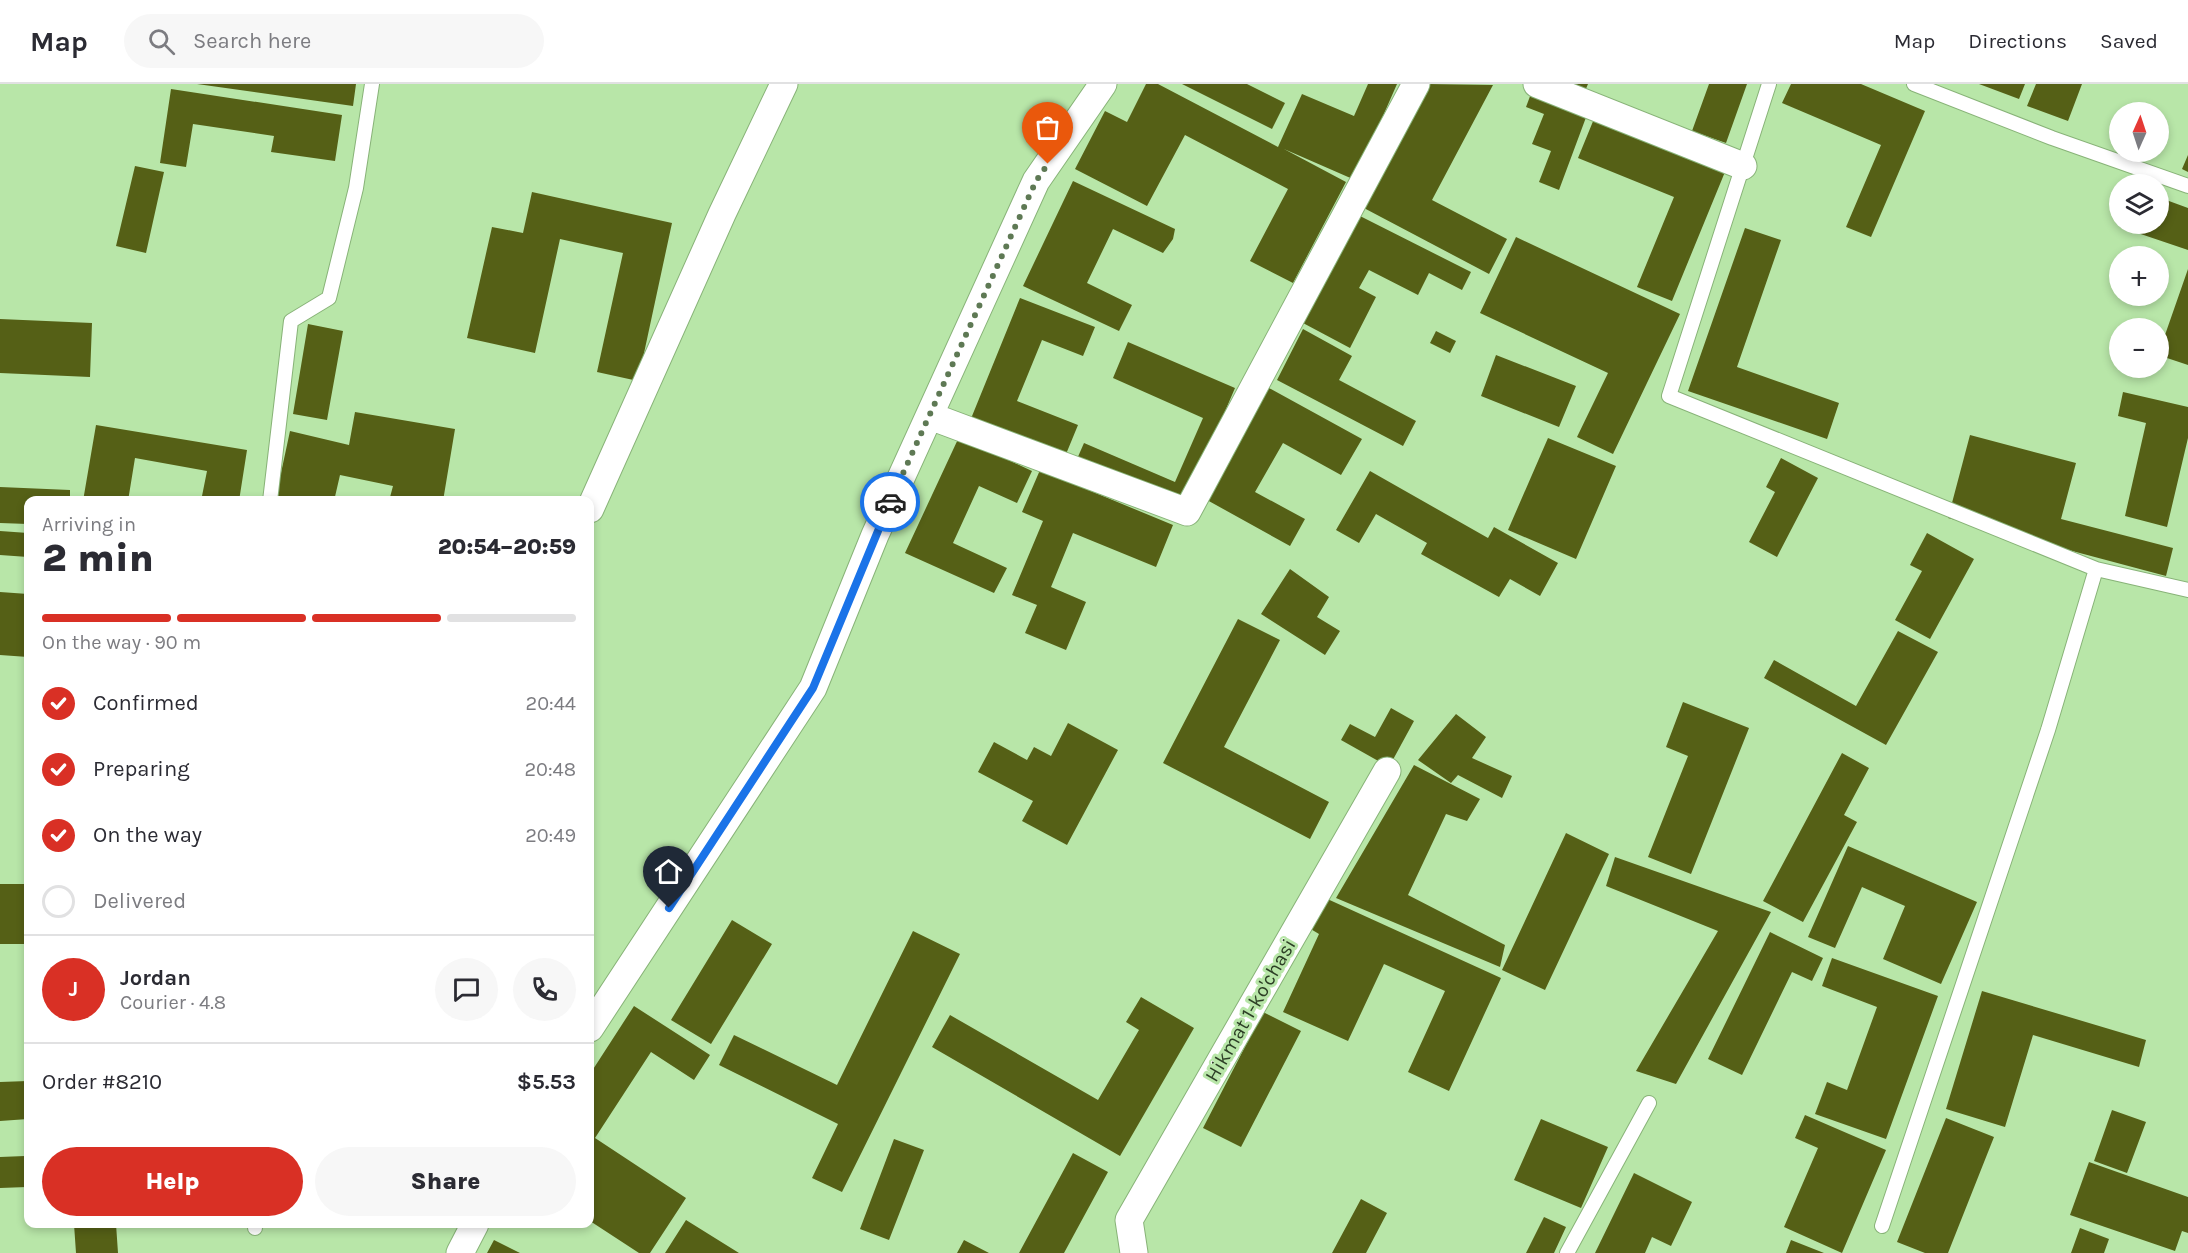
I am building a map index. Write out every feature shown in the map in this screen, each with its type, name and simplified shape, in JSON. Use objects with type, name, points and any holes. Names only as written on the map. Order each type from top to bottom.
[{"type":"street","points":[[594,500],[722,214],[784,84]]},
{"type":"street","points":[[930,416],[1187,512],[1416,84]]},
{"type":"street","points":[[1537,84],[1743,165]]},
{"type":"street","points":[[594,1022],[813,688],[875,535],[1036,181],[1094,88]]},
{"type":"street","name":"Hikmat 1-ko'chasi","points":[[1134,1253],[1129,1220],[1387,771]]},
{"type":"street","points":[[460,1253],[473,1228]]},
{"type":"lane","points":[[271,496],[291,321],[329,298],[356,188],[372,84]]},
{"type":"lane","points":[[1770,84],[1669,396],[2096,569],[2188,590]]},
{"type":"lane","points":[[1914,84],[2052,138],[2188,186]]},
{"type":"lane","points":[[1882,1226],[2048,730],[2096,569]]},
{"type":"lane","points":[[1567,1253],[1649,1103]]},
{"type":"building","points":[[197,84],[356,84],[353,106]]},
{"type":"building","points":[[1146,84],[1158,84],[1278,147],[1302,94],[1354,116],[1368,84],[1397,84],[1355,180],[1284,149],[1346,182],[1293,283],[1250,261],[1288,189],[1185,135],[1147,206],[1075,169],[1105,111],[1127,122]]},
{"type":"building","points":[[1182,84],[1247,84],[1285,103],[1272,129]]},
{"type":"building","points":[[1427,84],[1493,85],[1432,200],[1507,239],[1489,274],[1362,207]]},
{"type":"building","points":[[1567,84],[1588,84],[1585,91]]},
{"type":"building","points":[[1709,84],[1747,84],[1726,143],[1692,131]]},
{"type":"building","points":[[1791,84],[1861,84],[1925,111],[1871,237],[1846,227],[1881,145],[1782,103]]},
{"type":"building","points":[[1979,84],[2025,84],[2019,99]]},
{"type":"building","points":[[2036,84],[2082,84],[2068,121],[2027,106]]},
{"type":"building","points":[[171,89],[342,115],[335,161],[271,152],[274,136],[193,124],[186,167],[160,163]]},
{"type":"building","points":[[1532,91],[1588,112],[1559,190],[1539,182],[1551,151],[1532,144],[1544,114],[1526,107]]},
{"type":"building","points":[[1596,114],[1727,167],[1672,301],[1637,287],[1674,197],[1578,158]]},
{"type":"building","points":[[2188,155],[2188,172],[2182,169]]},
{"type":"building","points":[[135,166],[164,172],[146,253],[116,246]]},
{"type":"building","points":[[1073,181],[1175,229],[1173,239],[1163,253],[1113,229],[1087,283],[1132,305],[1119,331],[1023,286]]},
{"type":"building","points":[[532,192],[672,223],[638,381],[597,372],[623,253],[560,239],[535,353],[467,338],[492,227],[523,233]]},
{"type":"building","points":[[2169,201],[2188,208],[2188,250],[2141,234],[2169,234]]},
{"type":"building","points":[[1358,215],[1471,272],[1462,290],[1429,273],[1418,295],[1369,270],[1359,288],[1376,297],[1350,348],[1303,323]]},
{"type":"building","points":[[1745,228],[1781,240],[1737,367],[1839,403],[1827,439],[1688,391]]},
{"type":"building","points":[[1516,237],[1680,314],[1613,454],[1577,437],[1608,373],[1480,313]]},
{"type":"building","points":[[2188,269],[2188,365],[2169,359],[2169,323]]},
{"type":"building","points":[[1020,298],[1095,327],[1083,356],[1042,340],[1017,401],[1078,425],[1064,459],[970,421]]},
{"type":"building","points":[[0,319],[92,323],[90,377],[0,373]]},
{"type":"building","points":[[308,324],[343,331],[327,420],[293,414]]},
{"type":"building","points":[[1303,329],[1352,356],[1339,380],[1416,421],[1403,446],[1277,380]]},
{"type":"building","points":[[1436,331],[1456,341],[1450,353],[1430,343]]},
{"type":"building","points":[[1128,342],[1235,388],[1185,505],[1077,459],[1084,443],[1175,482],[1203,418],[1113,378]]},
{"type":"building","points":[[1496,355],[1576,386],[1559,427],[1481,396]]},
{"type":"building","points":[[1269,388],[1362,439],[1341,475],[1283,443],[1255,492],[1305,519],[1290,546],[1207,500]]},
{"type":"building","points":[[2123,392],[2188,407],[2188,438],[2167,527],[2125,516],[2146,423],[2118,416]]},
{"type":"building","points":[[355,412],[455,429],[444,496],[390,496],[393,486],[340,475],[335,496],[276,496],[290,431],[349,445]]},
{"type":"building","points":[[96,425],[247,450],[240,496],[202,496],[207,471],[135,458],[129,496],[84,496]]},
{"type":"building","points":[[1970,435],[2076,463],[2061,519],[2173,548],[2166,576],[1948,518]]},
{"type":"building","points":[[959,437],[1032,471],[1017,503],[979,486],[953,543],[1007,568],[994,593],[905,553]]},
{"type":"building","points":[[1548,438],[1616,466],[1576,559],[1508,530]]},
{"type":"building","points":[[1781,458],[1818,478],[1777,557],[1749,542],[1775,492],[1766,487]]},
{"type":"building","points":[[1040,470],[1173,525],[1156,567],[1073,533],[1051,587],[1086,602],[1066,650],[1025,633],[1037,605],[1012,595],[1043,521],[1022,512]]},
{"type":"building","points":[[1370,471],[1488,538],[1494,527],[1558,563],[1540,596],[1510,579],[1499,597],[1421,554],[1427,543],[1376,514],[1359,543],[1336,530]]},
{"type":"building","points":[[0,487],[70,490],[70,496],[24,496],[24,524],[0,523]]},
{"type":"building","points":[[0,531],[24,533],[24,557],[0,555]]},
{"type":"building","points":[[1927,533],[1974,559],[1930,639],[1895,620],[1922,571],[1910,565]]},
{"type":"building","points":[[1290,569],[1329,597],[1317,617],[1340,631],[1325,655],[1261,614]]},
{"type":"building","points":[[0,592],[24,594],[24,657],[0,655]]},
{"type":"building","points":[[1238,619],[1280,640],[1224,747],[1329,802],[1310,839],[1163,763]]},
{"type":"building","points":[[1898,631],[1938,652],[1886,745],[1764,678],[1774,660],[1856,706]]},
{"type":"building","points":[[1683,702],[1749,728],[1691,874],[1648,857],[1688,756],[1666,747]]},
{"type":"building","points":[[1391,708],[1414,721],[1389,767],[1341,740],[1350,724],[1375,737]]},
{"type":"building","points":[[1456,714],[1486,737],[1472,758],[1512,776],[1502,798],[1458,775],[1451,783],[1418,760]]},
{"type":"building","points":[[1068,723],[1118,750],[1067,845],[1022,821],[1033,801],[978,772],[994,742],[1027,760],[1034,747],[1051,756]]},
{"type":"building","points":[[1842,753],[1869,768],[1844,815],[1857,822],[1803,922],[1763,901]]},
{"type":"building","points":[[1414,765],[1480,799],[1467,821],[1446,814],[1408,895],[1505,945],[1500,967],[1336,898]]},
{"type":"building","points":[[1566,833],[1609,854],[1545,990],[1502,970]]},
{"type":"building","points":[[1848,846],[1977,902],[1941,984],[1883,959],[1905,906],[1862,887],[1835,948],[1808,937]]},
{"type":"building","points":[[1615,857],[1771,912],[1676,1084],[1636,1071],[1718,931],[1606,886]]},
{"type":"building","points":[[0,884],[24,884],[24,944],[0,944]]},
{"type":"building","points":[[1323,897],[1501,978],[1449,1091],[1408,1072],[1445,991],[1384,964],[1348,1041],[1283,1012],[1319,934],[1309,928]]},
{"type":"building","points":[[732,920],[772,944],[711,1044],[671,1020]]},
{"type":"building","points":[[913,931],[960,954],[842,1192],[812,1178],[838,1124],[719,1065],[734,1035],[837,1085]]},
{"type":"building","points":[[1770,932],[1823,958],[1812,981],[1792,972],[1742,1075],[1708,1059]]},
{"type":"building","points":[[1832,958],[1938,996],[1886,1139],[1815,1114],[1827,1082],[1847,1090],[1877,1007],[1822,986]]},
{"type":"building","points":[[1982,991],[2146,1040],[2139,1067],[2033,1035],[2005,1127],[1946,1109]]},
{"type":"building","points":[[1141,997],[1194,1028],[1120,1156],[932,1047],[950,1015],[1098,1100],[1139,1030],[1126,1022]]},
{"type":"building","points":[[634,1006],[710,1055],[694,1080],[651,1052],[595,1138],[686,1198],[650,1253],[639,1253],[594,1224],[594,1068]]},
{"type":"building","points":[[1263,1012],[1301,1031],[1241,1147],[1203,1128]]},
{"type":"building","points":[[24,1081],[24,1119],[0,1121],[0,1082]]},
{"type":"building","points":[[2112,1110],[2146,1122],[2127,1173],[2094,1161]]},
{"type":"building","points":[[1805,1115],[1886,1150],[1842,1253],[1784,1227],[1818,1148],[1795,1138]]},
{"type":"building","points":[[1946,1118],[1994,1137],[1948,1253],[1925,1253],[1897,1242]]},
{"type":"building","points":[[1541,1119],[1608,1147],[1581,1208],[1514,1180]]},
{"type":"building","points":[[894,1139],[924,1150],[889,1240],[860,1229]]},
{"type":"building","points":[[1073,1153],[1108,1172],[1064,1253],[1019,1253]]},
{"type":"building","points":[[24,1156],[24,1187],[0,1188],[0,1157]]},
{"type":"building","points":[[2089,1162],[2188,1197],[2188,1233],[2182,1231],[2175,1251],[2070,1215]]},
{"type":"building","points":[[1634,1173],[1692,1202],[1671,1246],[1652,1237],[1645,1253],[1595,1253]]},
{"type":"building","points":[[1361,1199],[1387,1213],[1366,1253],[1332,1253]]},
{"type":"building","points":[[1544,1217],[1566,1227],[1554,1253],[1526,1253]]},
{"type":"building","points":[[686,1220],[739,1253],[665,1253]]},
{"type":"building","points":[[74,1228],[116,1228],[118,1253],[76,1253]]},
{"type":"building","points":[[2080,1228],[2109,1239],[2104,1253],[2071,1253]]},
{"type":"building","points":[[494,1240],[520,1253],[487,1253]]},
{"type":"building","points":[[964,1240],[989,1253],[957,1253]]},
{"type":"building","points":[[1791,1240],[1824,1253],[1786,1253]]},
{"type":"way so far","points":[[890,502],[1036,181],[1048,164]]},
{"type":"route","points":[[669,908],[813,688],[890,502]]}]
